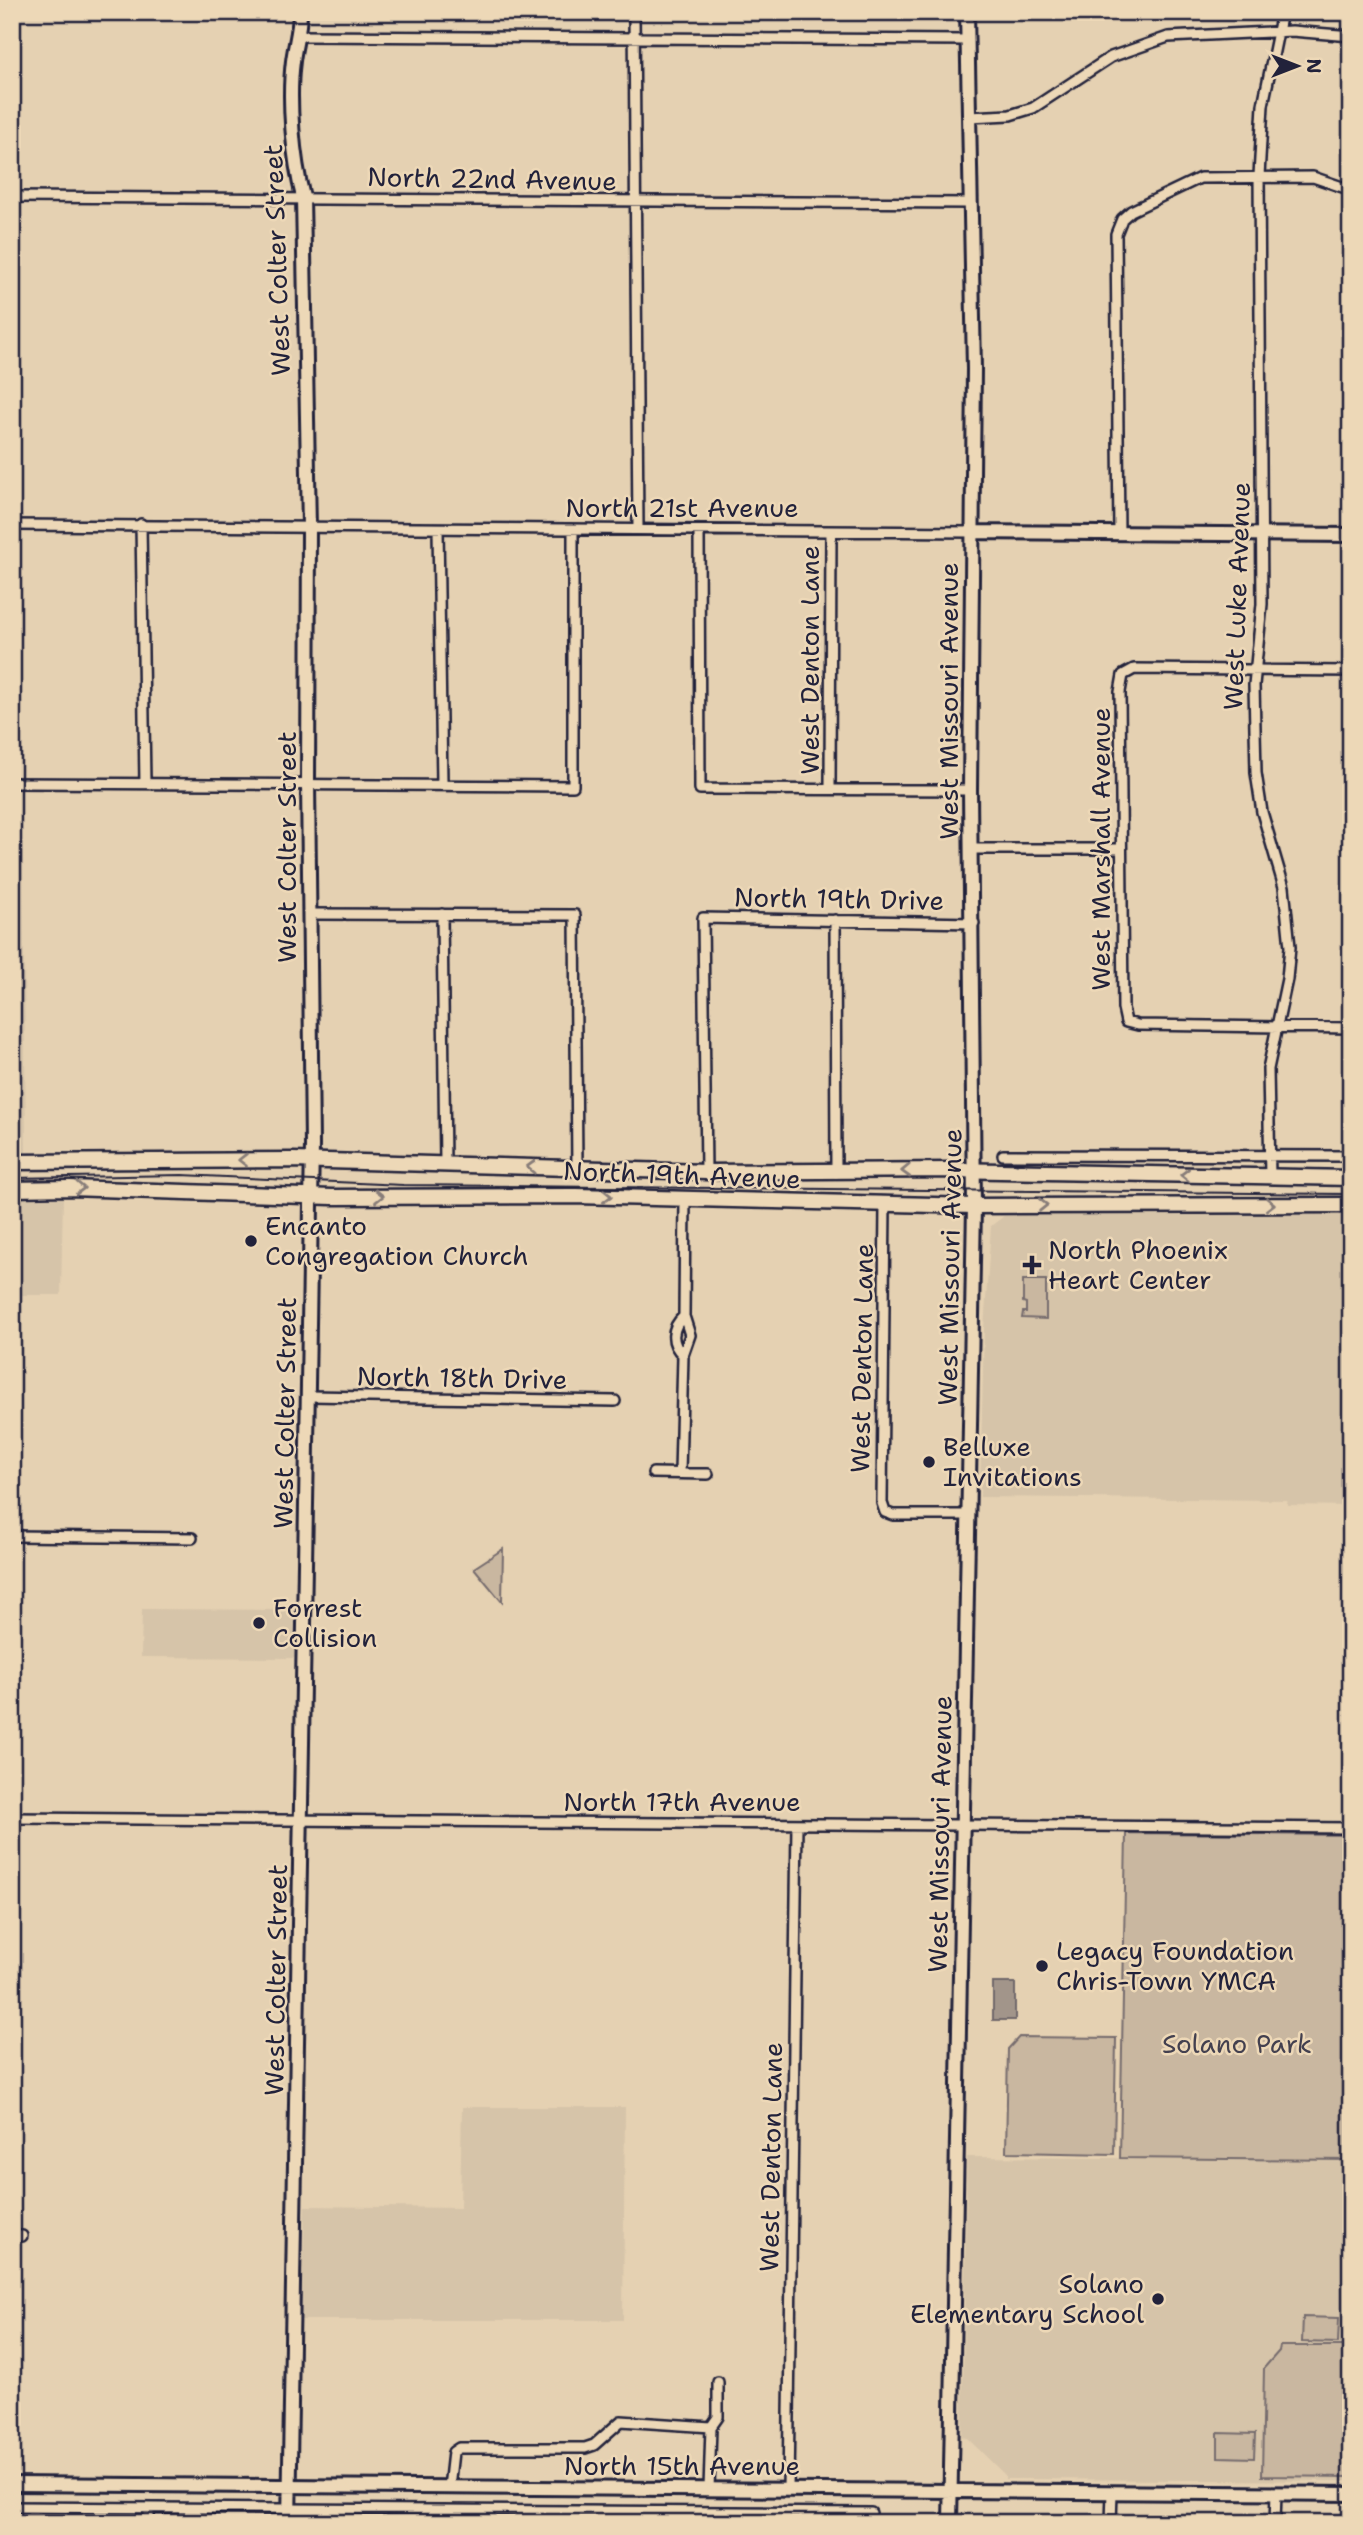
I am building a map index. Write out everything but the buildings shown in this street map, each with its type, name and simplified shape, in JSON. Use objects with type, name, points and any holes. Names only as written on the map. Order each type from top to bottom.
[{"type":"main road","name":"North 19th Avenue","points":[[12,1162],[138,1159],[312,1161],[706,1172],[974,1170],[1351,1178]]},
{"type":"main road","name":"North 19th Avenue","points":[[12,1189],[70,1188],[311,1196],[685,1198],[885,1205],[1351,1205]]},
{"type":"street","name":"West Colter Street","points":[[289,2523],[312,1161],[308,782],[309,528],[303,197],[295,166],[293,86],[293,60],[300,36],[300,12]]},
{"type":"street","points":[[635,12],[634,202],[638,529]]},
{"type":"street","name":"West Missouri Avenue","points":[[950,2523],[974,1206],[974,923],[970,790],[971,203],[967,12]]},
{"type":"street","name":"West Luke Avenue","points":[[1270,1177],[1268,1069],[1287,979],[1290,923],[1255,773],[1256,669],[1262,621],[1259,176],[1263,105],[1282,12]]},
{"type":"street","points":[[969,117],[1010,115],[1033,108],[1088,70],[1136,46],[1168,37],[1277,32],[1337,33],[1351,36]]},
{"type":"street","points":[[300,36],[967,40]]},
{"type":"street","points":[[1119,534],[1116,234],[1122,219],[1131,211],[1200,178],[1313,177],[1351,190]]},
{"type":"street","name":"North 22nd Avenue","points":[[12,197],[971,203]]},
{"type":"street","points":[[141,524],[145,783]]},
{"type":"street","name":"North 21st Avenue","points":[[12,525],[1351,535]]},
{"type":"street","points":[[438,529],[442,783]]},
{"type":"street","points":[[12,783],[308,782],[573,786],[573,531]]},
{"type":"street","points":[[699,531],[701,789],[970,790]]},
{"type":"street","name":"West Denton Lane","points":[[830,788],[831,532]]},
{"type":"street","name":"West Marshall Avenue","points":[[1256,669],[1134,669],[1123,675],[1120,692],[1123,1008],[1126,1022],[1138,1025],[1276,1027]]},
{"type":"street","points":[[1256,669],[1351,671]]},
{"type":"street","points":[[972,849],[1121,849]]},
{"type":"street","points":[[310,914],[575,915],[577,1169]]},
{"type":"street","points":[[442,914],[445,1164]]},
{"type":"street","name":"North 19th Drive","points":[[706,1172],[703,918],[974,923]]},
{"type":"street","points":[[835,920],[836,1173]]},
{"type":"street","points":[[1276,1027],[1351,1028]]},
{"type":"street","points":[[1003,1155],[1351,1157]]},
{"type":"street","points":[[680,1473],[683,1355],[690,1335],[684,1316],[685,1198]]},
{"type":"street","name":"West Denton Lane","points":[[885,1205],[882,1503],[885,1512],[893,1515],[969,1515]]},
{"type":"street","points":[[683,1355],[676,1349],[673,1338],[678,1322],[684,1316]]},
{"type":"street","name":"North 18th Drive","points":[[309,1396],[615,1401]]},
{"type":"street","points":[[653,1473],[708,1474]]},
{"type":"street","points":[[12,1536],[192,1538]]},
{"type":"street","name":"North 17th Avenue","points":[[12,1818],[1351,1828]]},
{"type":"street","name":"West Denton Lane","points":[[788,2490],[797,1825]]},
{"type":"street","points":[[709,2489],[711,2427],[718,2417],[718,2382]]},
{"type":"street","points":[[449,2488],[453,2452],[459,2448],[585,2448],[594,2445],[621,2421],[711,2427]]},
{"type":"street","name":"North 15th Avenue","points":[[12,2484],[1351,2494]]},
{"type":"street","points":[[1111,2523],[1112,2493]]},
{"type":"street","points":[[1275,2523],[1276,2493]]},
{"type":"street","name":"North 15th Avenue","points":[[12,2507],[872,2512]]},
{"type":"street","points":[[149,2508],[149,2523]]},
{"type":"street","points":[[454,2510],[454,2521]]},
{"type":"street","points":[[619,2511],[619,2523]]},
{"type":"street","points":[[783,2512],[784,2523]]},
{"type":"shaded area","points":[[12,852],[23,852],[26,1154],[12,1155]]},
{"type":"shaded area","points":[[20,1196],[63,1196],[61,1295],[18,1295]]},
{"type":"shaded area","points":[[1090,1213],[1351,1215],[1351,1506],[1288,1505],[1286,1500],[980,1497],[984,1329],[991,1226],[1004,1216]]},
{"type":"shaded area","points":[[142,1609],[297,1610],[296,1658],[141,1657]]},
{"type":"shaded area","points":[[993,1983],[1015,1983],[1015,2020],[993,2020]]},
{"type":"shaded area","points":[[462,2107],[625,2107],[623,2320],[301,2320],[305,2206],[460,2208]]},
{"type":"shaded area","name":"Solano Elementary School","points":[[967,2157],[1351,2160],[1351,2481],[1005,2479],[1005,2475],[967,2438],[962,2437]]},
{"type":"green space","points":[[1023,1280],[1046,1280],[1046,1319],[1022,1318],[1023,1312],[1026,1312]]},
{"type":"green space","points":[[503,1549],[502,1601],[502,1602],[474,1568]]},
{"type":"green space","name":"Solano Park","points":[[1126,1833],[1351,1835],[1351,2160],[1120,2158]]},
{"type":"green space","points":[[1019,2037],[1116,2038],[1114,2154],[1006,2152],[1008,2049]]},
{"type":"green space","points":[[1303,2317],[1339,2318],[1338,2343],[1302,2342]]},
{"type":"green space","points":[[1348,2337],[1351,2477],[1262,2476],[1264,2368],[1279,2351],[1280,2346],[1347,2346]]},
{"type":"green space","points":[[1218,2433],[1255,2434],[1254,2458],[1218,2457]]},
{"type":"tram line","points":[[12,1178],[182,1175],[403,1185],[1351,1194]]},
{"type":"place","name":"Encanto Congregation Church","points":[[251,1241]]},
{"type":"place","name":"North Phoenix Heart Center","points":[[1032,1265]]},
{"type":"place","name":"Belluxe Invitations","points":[[929,1462]]},
{"type":"place","name":"Forrest Collision","points":[[259,1623]]},
{"type":"place","name":"Legacy Foundation Chris-Town YMCA","points":[[1042,1966]]},
{"type":"place","name":"Solano Elementary School","points":[[1158,2299]]}]
